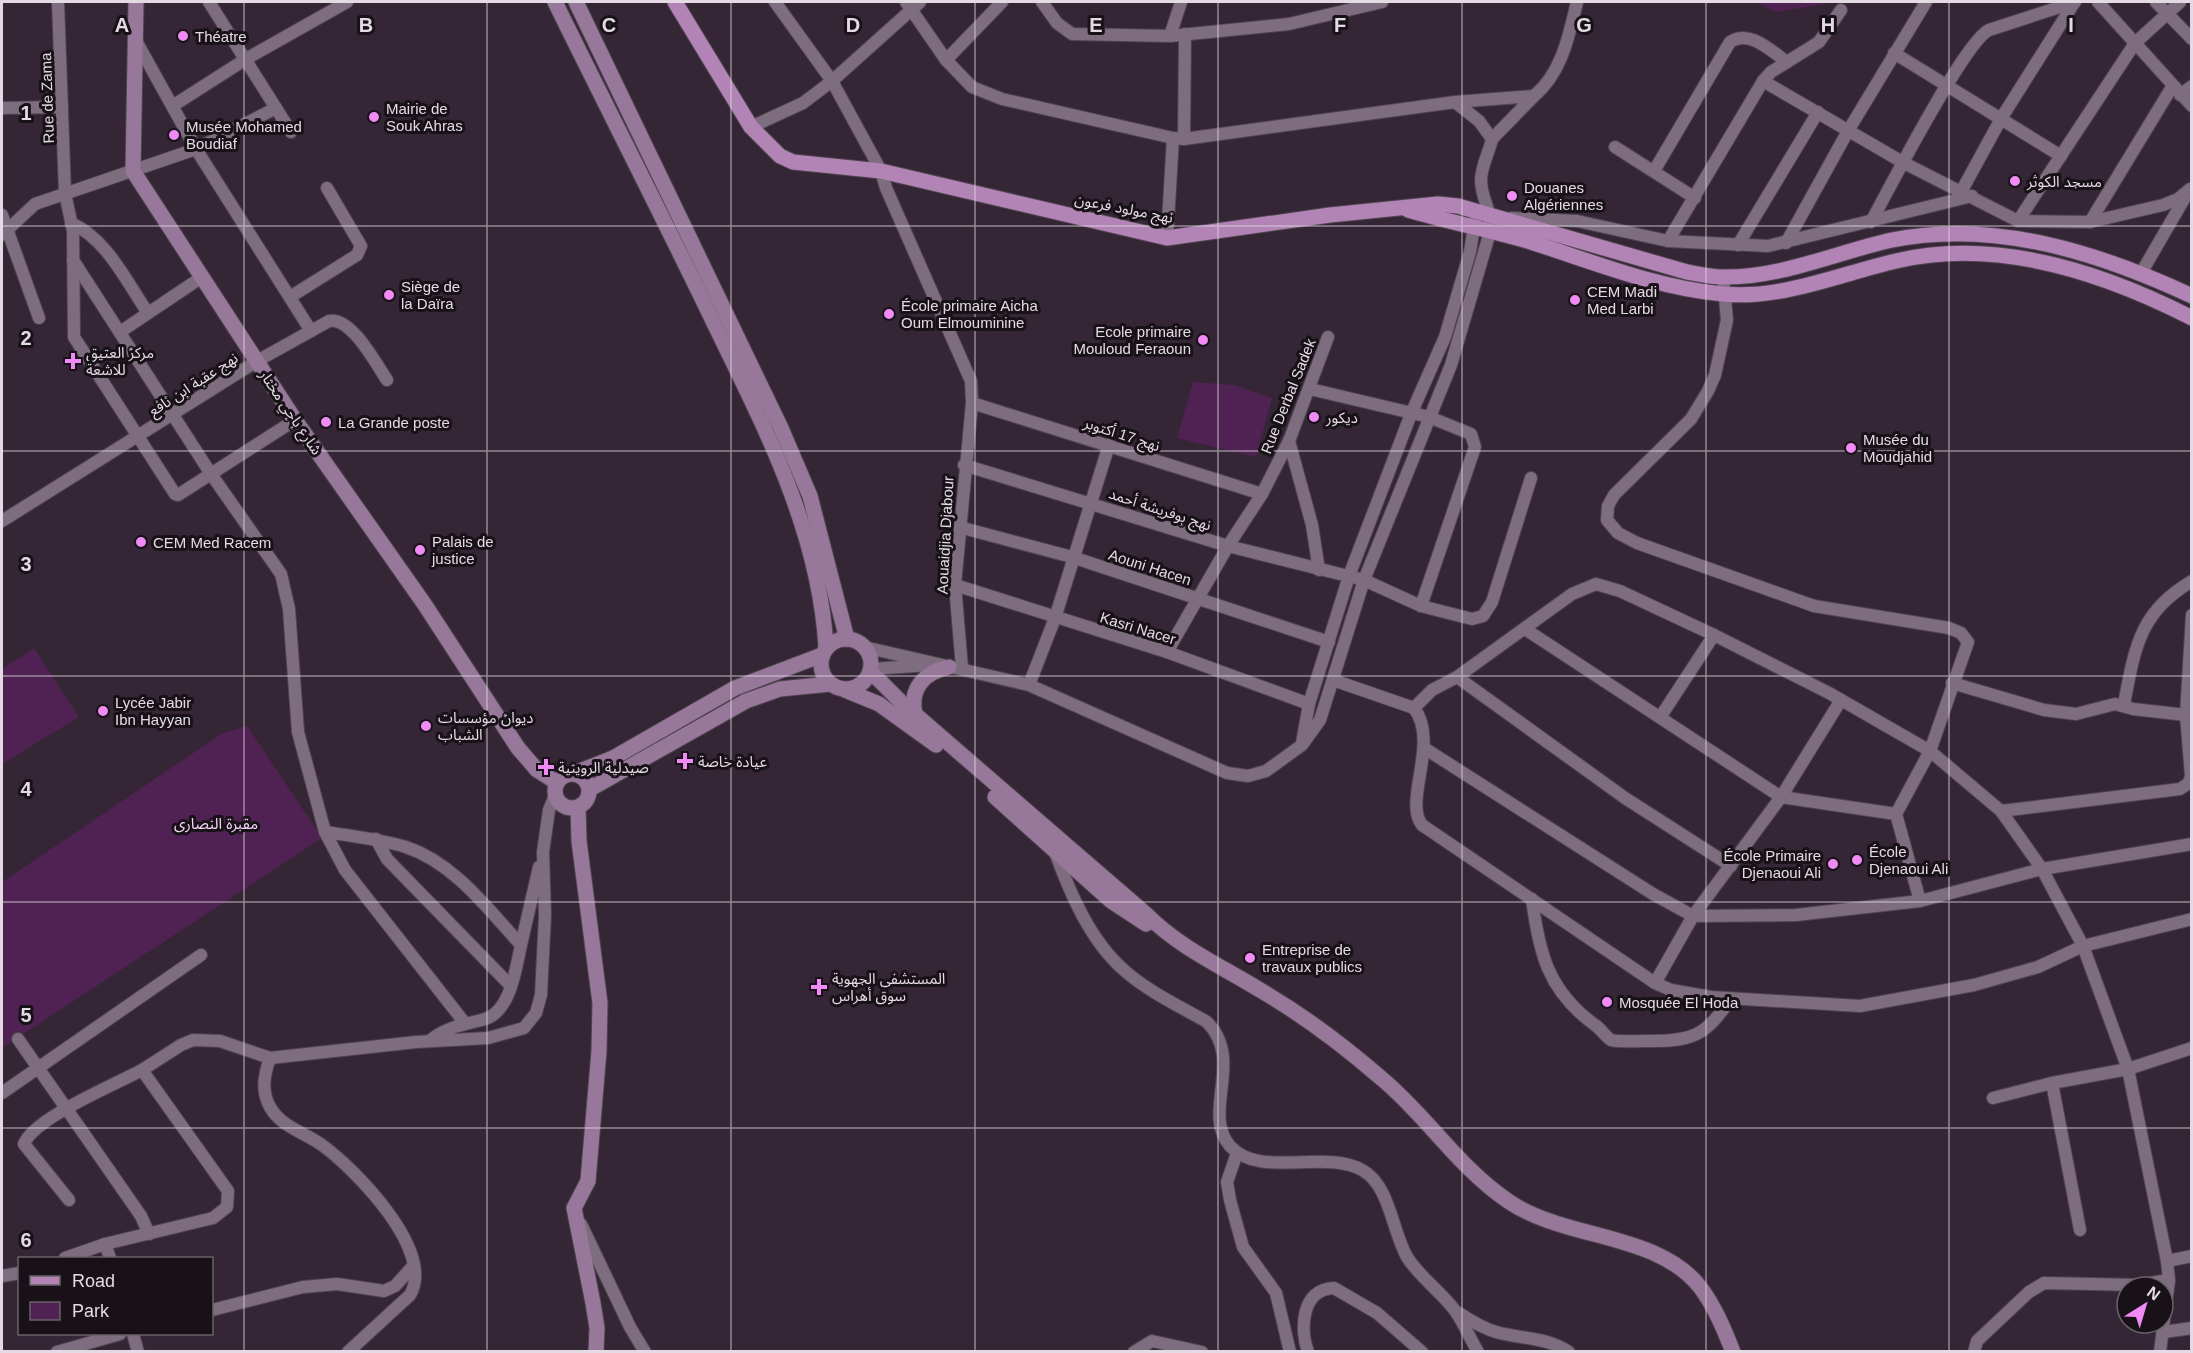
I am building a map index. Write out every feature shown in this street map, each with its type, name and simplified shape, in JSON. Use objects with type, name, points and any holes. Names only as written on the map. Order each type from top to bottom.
[{"type":"main road","name":"نهج مولود فرعون","points":[[675,2],[752,127],[780,156],[793,162],[881,171],[1167,238],[1400,208],[1480,203],[1492,214],[1687,272],[1723,277],[1771,272],[1893,240],[1972,234],[2020,238],[2090,255],[2192,296]]},
{"type":"main road","name":"نهج مولود فرعون","points":[[1400,208],[1482,229],[1674,286],[1725,295],[1772,292],[1918,256],[1975,252],[2023,257],[2079,273],[2161,302],[2192,318]]},
{"type":"street","name":"Rue de Zama","points":[[58,2],[65,193],[71,223],[73,260],[74,337],[175,494],[178,495],[211,474]]},
{"type":"street","points":[[133,171],[136,2]]},
{"type":"street","points":[[209,2],[291,132]]},
{"type":"street","points":[[174,105],[246,59],[346,2]]},
{"type":"street","points":[[555,2],[699,292],[782,467],[814,561],[823,604],[822,673],[837,687],[879,704],[924,735],[1057,847],[1074,898],[1112,957],[1141,983],[1207,1022],[1215,1030],[1224,1052],[1221,1125],[1226,1140],[1237,1153],[1260,1161],[1348,1164],[1369,1174],[1380,1191],[1408,1258],[1455,1311],[1478,1352]]},
{"type":"street","points":[[576,2],[762,386],[797,466],[819,526],[847,639]]},
{"type":"street","name":"Aouaidjia Djabour","points":[[775,2],[831,81],[881,171],[886,188],[971,381],[972,403],[959,527],[951,666]]},
{"type":"street","points":[[946,60],[1002,2]]},
{"type":"street","points":[[1042,2],[1058,24],[1072,34],[1170,36],[1289,24],[1382,2]]},
{"type":"street","points":[[1170,36],[1180,2]]},
{"type":"street","points":[[417,1042],[434,1039],[464,1022],[488,1018],[496,1012],[511,986],[543,852],[549,810],[556,789],[564,775],[613,758],[735,688],[824,651],[839,639],[847,639],[864,647],[1029,685],[1227,774],[1248,776],[1266,771],[1302,745],[1320,720],[1364,580],[1451,365],[1482,229],[1481,179],[1492,139],[1548,82],[1560,59],[1577,2]]},
{"type":"street","points":[[1786,243],[1848,131],[1926,2]]},
{"type":"street","points":[[1871,222],[1948,85],[1975,42],[1984,33],[2074,2]]},
{"type":"street","points":[[1508,218],[1577,221],[1668,241],[1768,246],[1871,222],[1967,194],[2002,117],[2074,2]]},
{"type":"street","points":[[2098,2],[2176,91],[2192,106]]},
{"type":"street","points":[[2156,2],[2192,39]]},
{"type":"street","points":[[2018,221],[2135,43],[2180,2]]},
{"type":"street","points":[[752,127],[803,103],[831,81],[913,5],[946,60],[972,87],[1002,99],[1179,139],[1455,102],[1534,96]]},
{"type":"street","points":[[1668,241],[1763,81],[1771,72],[1819,42],[1841,10]]},
{"type":"street","points":[[1167,238],[1179,139],[1185,34]]},
{"type":"street","points":[[1654,171],[1730,42],[1740,37],[1753,39],[1786,62]]},
{"type":"street","points":[[135,39],[174,105],[196,149],[311,331]]},
{"type":"street","points":[[1894,53],[2002,117],[2061,156]]},
{"type":"street","points":[[1763,81],[1904,163],[2018,221],[2090,222],[2163,206],[2178,199],[2191,188]]},
{"type":"street","points":[[2090,222],[2176,91],[2192,86]]},
{"type":"street","points":[[1455,102],[1479,120],[1492,139]]},
{"type":"street","points":[[2,108],[62,107]]},
{"type":"street","points":[[4,232],[35,204],[196,149],[276,108]]},
{"type":"street","points":[[1738,245],[1818,112]]},
{"type":"street","points":[[1615,147],[1695,198]]},
{"type":"street","name":"شارع باجي مختار","points":[[133,171],[295,420],[425,604],[518,748],[556,789]]},
{"type":"street","points":[[290,297],[357,255],[361,246],[327,188]]},
{"type":"street","points":[[2140,276],[2191,188]]},
{"type":"street","points":[[1302,745],[1309,704],[1349,576],[1412,414],[1445,337],[1482,229],[1492,214]]},
{"type":"street","points":[[2,215],[4,232],[39,318]]},
{"type":"street","points":[[71,223],[86,230],[99,242],[148,313]]},
{"type":"street","points":[[73,260],[211,474],[281,574],[289,609],[298,732],[325,832],[345,870],[464,1022]]},
{"type":"street","points":[[120,332],[202,277]]},
{"type":"street","points":[[1723,277],[1727,320],[1715,375],[1708,391],[1691,419],[1614,495],[1608,506],[1607,520],[1618,533],[1637,543],[1814,606],[1954,629],[1963,634],[1968,642],[1930,751],[1896,814],[1920,901]]},
{"type":"street","name":"نهج عقبة ابن نافع","points":[[2,521],[138,438],[257,361],[329,321],[342,323],[360,340],[387,380]]},
{"type":"street","name":"Rue Derbal Sadek","points":[[1167,652],[1228,546],[1262,494],[1290,441],[1328,337]]},
{"type":"street","points":[[1310,389],[1429,417],[1471,434],[1475,447],[1421,606]]},
{"type":"street","name":"نهج 17 أكتوبر","points":[[972,403],[1262,494]]},
{"type":"street","points":[[211,474],[295,420]]},
{"type":"street","points":[[1290,441],[1312,525],[1319,570]]},
{"type":"street","points":[[1029,685],[1055,618],[1108,445]]},
{"type":"street","name":"نهج بوفريشة أحمد","points":[[964,465],[1228,546],[1364,580],[1421,606],[1472,619],[1487,612],[1496,591],[1531,478]]},
{"type":"street","name":"Aouni Hacen","points":[[959,527],[1072,557],[1329,642]]},
{"type":"street","points":[[2124,704],[2137,642],[2145,624],[2171,593],[2192,581]]},
{"type":"street","points":[[1414,708],[1432,690],[1457,677],[1578,590],[1596,584],[1620,591],[1714,635],[1841,700],[1930,751],[2001,811],[2042,869],[2083,946],[2128,1069],[2168,1275]]},
{"type":"street","name":"Kasri Nacer","points":[[955,585],[1167,652],[1309,704]]},
{"type":"street","points":[[2001,811],[2180,789],[2189,783],[2191,776],[2186,715],[2192,615]]},
{"type":"street","points":[[1525,628],[1781,797],[1896,814]]},
{"type":"street","points":[[1660,716],[1714,635]]},
{"type":"street","points":[[864,647],[869,653],[871,670],[1122,910],[1158,928],[1194,953],[1261,990],[1340,1045],[1410,1103],[1470,1170],[1507,1201],[1551,1223],[1647,1250],[1670,1262],[1699,1286],[1720,1318],[1733,1352]]},
{"type":"street","points":[[871,670],[951,666]]},
{"type":"street","points":[[915,714],[914,697],[921,680],[929,674],[951,666]]},
{"type":"street","points":[[590,789],[722,712],[755,697],[798,686],[861,685],[871,670]]},
{"type":"street","points":[[1457,677],[1625,798],[1731,866]]},
{"type":"street","points":[[1333,680],[1414,708],[1421,718],[1424,748],[1416,811],[1419,822],[1655,983],[1671,990],[1731,999],[1860,1006],[1974,985],[2038,967],[2083,946],[2192,919]]},
{"type":"street","points":[[1952,683],[2044,710],[2076,714],[2115,704],[2124,704],[2133,709],[2186,715]]},
{"type":"street","points":[[1655,983],[1693,916],[1781,797],[1841,700]]},
{"type":"street","points":[[1424,748],[1693,916],[1796,915],[1920,901],[2042,869],[2192,844]]},
{"type":"street","points":[[556,789],[561,805],[578,807],[587,800],[590,789],[585,778],[575,773]]},
{"type":"street","points":[[578,807],[579,841],[600,1003],[600,1032],[588,1181],[574,1208],[594,1303],[596,1352]]},
{"type":"street","points":[[325,832],[376,839],[408,848],[430,859],[469,889],[521,945]]},
{"type":"street","points":[[376,839],[387,859],[511,986]]},
{"type":"street","points":[[69,1200],[24,1144],[31,1131],[193,1040],[219,1041],[270,1059],[501,1035],[524,1028],[531,1021],[541,995],[544,962],[543,852]]},
{"type":"street","points":[[1532,899],[1537,934],[1554,984],[1583,1016],[1611,1040],[1659,1041],[1685,1038],[1701,1033],[1711,1027],[1731,999]]},
{"type":"street","points":[[2,1093],[201,955]]},
{"type":"street","points":[[18,1039],[141,1216],[149,1234]]},
{"type":"street","points":[[1993,1098],[2052,1083],[2128,1069],[2192,1048]]},
{"type":"street","points":[[270,1059],[264,1079],[264,1093],[270,1108],[280,1121],[309,1136],[347,1165],[375,1194],[404,1239],[414,1265],[416,1285],[410,1294],[348,1352]]},
{"type":"street","points":[[68,1257],[105,1244],[213,1218],[227,1207],[230,1198],[228,1191],[142,1070]]},
{"type":"street","points":[[2052,1083],[2080,1230]]},
{"type":"street","points":[[1237,1153],[1227,1182],[1230,1200],[1243,1247],[1276,1293],[1290,1352]]},
{"type":"street","points":[[574,1208],[630,1327],[645,1352]]},
{"type":"street","points":[[105,1244],[110,1257]]},
{"type":"street","points":[[2167,1261],[2192,1256]]},
{"type":"street","points":[[213,1310],[303,1287],[337,1284],[384,1291],[395,1286],[414,1265]]},
{"type":"street","points":[[2,1276],[18,1274]]},
{"type":"street","points":[[1974,1352],[1977,1341],[2029,1292],[2044,1283],[2115,1285]]},
{"type":"street","points":[[1308,1352],[1303,1323],[1309,1304],[1318,1293],[1334,1288],[1377,1313],[1422,1352]]},
{"type":"street","points":[[1455,1311],[1479,1327],[1499,1333],[1548,1341],[1569,1352]]},
{"type":"street","points":[[2175,1330],[2192,1328]]},
{"type":"street","points":[[57,1352],[116,1335]]},
{"type":"street","points":[[133,1335],[138,1352]]},
{"type":"street","points":[[2160,1352],[2163,1335]]},
{"type":"street","points":[[1134,1352],[1152,1341],[1202,1352]]},
{"type":"green space","points":[[1755,2],[1836,2],[1776,12]]},
{"type":"green space","points":[[1193,382],[1234,385],[1272,398],[1256,457],[1177,438]]},
{"type":"green space","points":[[34,648],[79,717],[2,764],[2,669]]},
{"type":"green space","name":"مقبرة النصارى","points":[[247,726],[322,838],[2,1048],[2,882],[223,733]]},
{"type":"place","name":"Théatre","points":[[183,36]]},
{"type":"place","name":"Mairie de Souk Ahras","points":[[374,117]]},
{"type":"place","name":"Musée Mohamed Boudiaf","points":[[174,135]]},
{"type":"place","name":"مسجد الكوثر","points":[[2015,181]]},
{"type":"place","name":"Douanes Algériennes","points":[[1512,196]]},
{"type":"place","name":"Siège de la Daïra","points":[[389,295]]},
{"type":"place","name":"CEM Madi Med Larbi","points":[[1575,300]]},
{"type":"place","name":"École primaire Aicha Oum Elmouminine","points":[[889,314]]},
{"type":"place","name":"Ecole primaire Mouloud Feraoun","points":[[1203,340]]},
{"type":"place","name":"مركز العتيق للاشعة","points":[[73,361]]},
{"type":"place","name":"ديكور","points":[[1314,417]]},
{"type":"place","name":"La Grande poste","points":[[326,422]]},
{"type":"place","name":"Musée du Moudjahid","points":[[1851,448]]},
{"type":"place","name":"CEM Med Racem","points":[[141,542]]},
{"type":"place","name":"Palais de justice","points":[[420,550]]},
{"type":"place","name":"Lycée Jabir Ibn Hayyan","points":[[103,711]]},
{"type":"place","name":"ديوان مؤسسات الشباب","points":[[426,726]]},
{"type":"place","name":"عيادة خاصة","points":[[685,761]]},
{"type":"place","name":"صيدلية الروينية","points":[[546,767]]},
{"type":"place","name":"École Djenaoui Ali","points":[[1857,860]]},
{"type":"place","name":"École Primaire Djenaoui Ali","points":[[1833,864]]},
{"type":"place","name":"Entreprise de travaux publics","points":[[1250,958]]},
{"type":"place","name":"المستشفى الجهوية سوق أهراس","points":[[819,987]]},
{"type":"place","name":"Mosquée El Hoda","points":[[1607,1002]]}]
